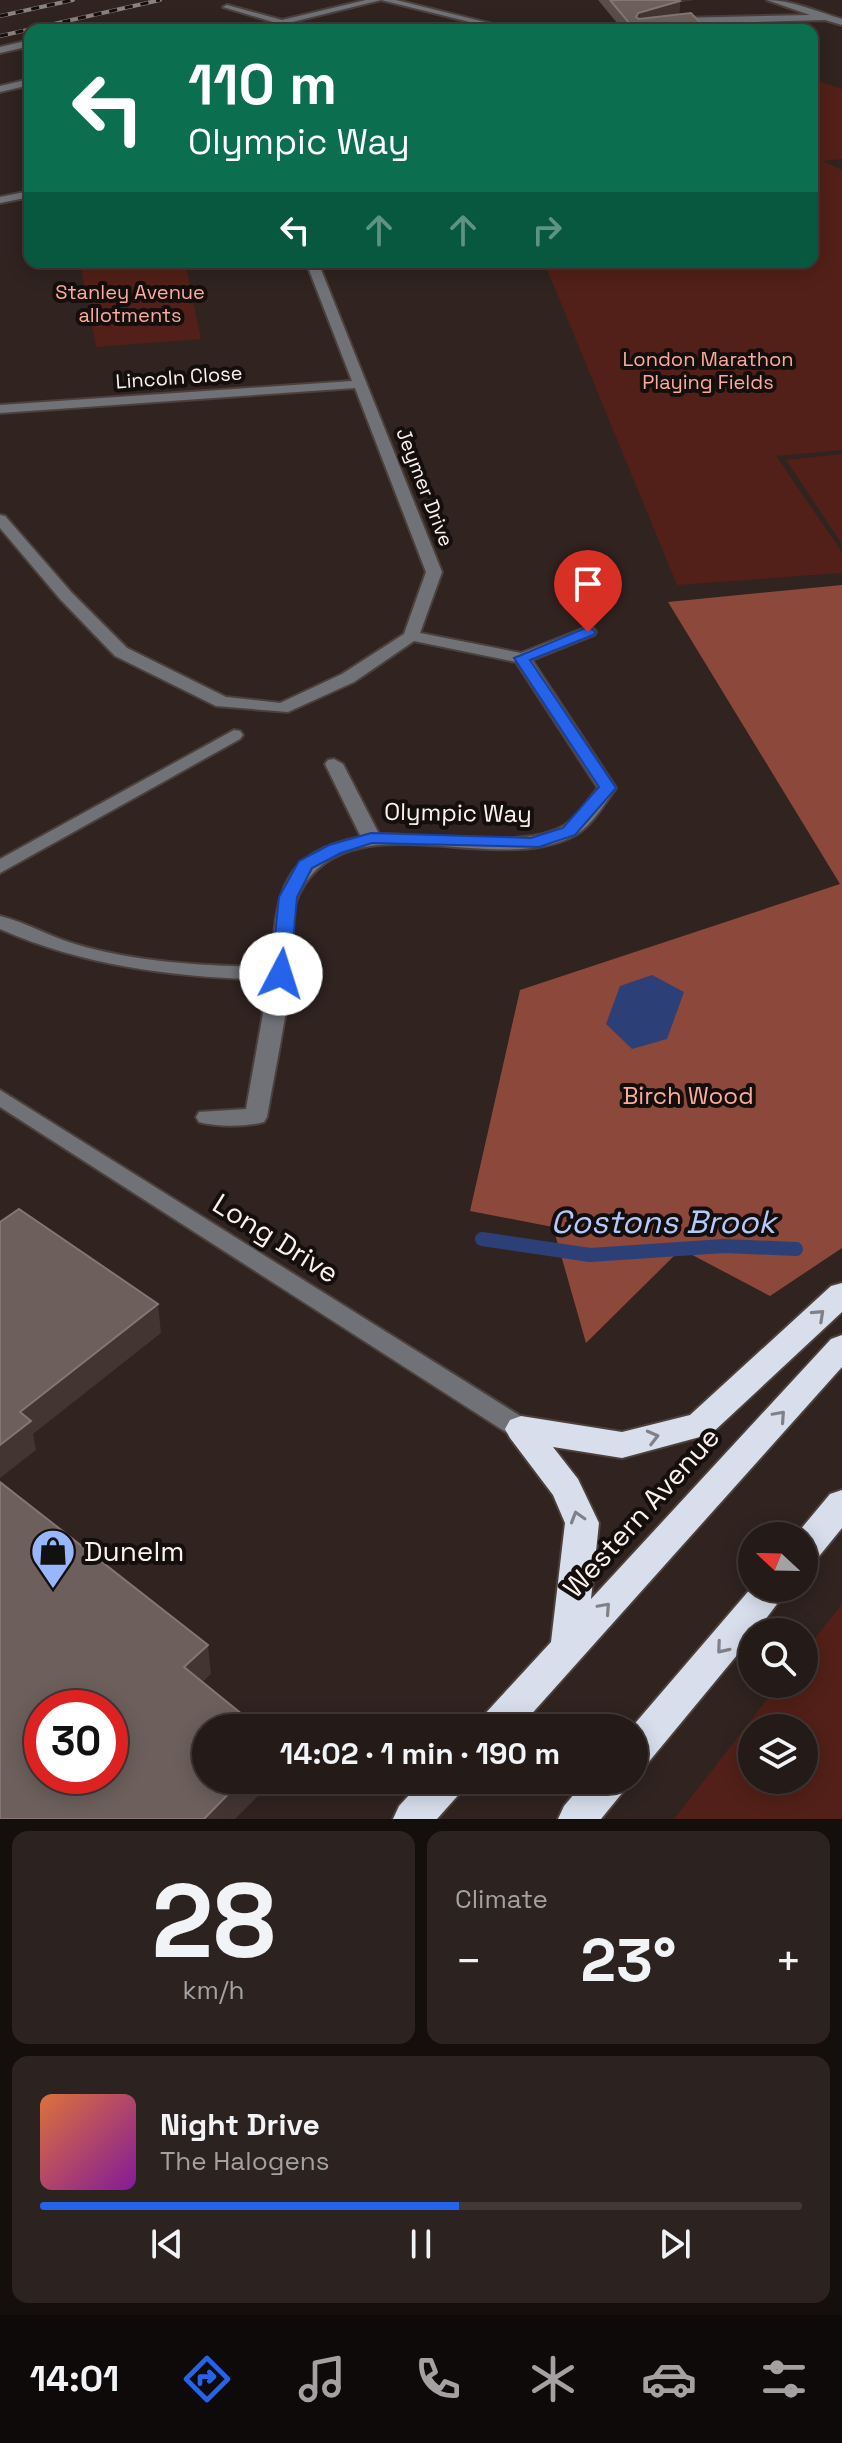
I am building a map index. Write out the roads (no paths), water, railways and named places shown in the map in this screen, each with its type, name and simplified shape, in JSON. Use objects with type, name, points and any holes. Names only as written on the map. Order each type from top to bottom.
[{"type":"highway","points":[[521,1429],[622,1445],[700,1425],[842,1294]]},
{"type":"highway","name":"Western Avenue","points":[[509,1714],[842,1347]]},
{"type":"highway","points":[[521,1429],[566,1488],[582,1523],[568,1650]]},
{"type":"highway","points":[[818,1533],[842,1504]]},
{"type":"highway","points":[[648,1735],[760,1602]]},
{"type":"highway","points":[[412,1819],[435,1794]]},
{"type":"highway","points":[[577,1819],[598,1794]]},
{"type":"street","points":[[274,24],[377,0]]},
{"type":"street","points":[[385,0],[487,24]]},
{"type":"street","points":[[771,0],[842,22]]},
{"type":"street","points":[[227,7],[283,22]]},
{"type":"street","points":[[665,24],[677,21],[827,17]]},
{"type":"street","points":[[0,50],[24,44]]},
{"type":"street","points":[[0,89],[24,83]]},
{"type":"street","points":[[0,200],[24,195]]},
{"type":"street","name":"Jeymer Drive","points":[[314,268],[434,572],[411,636]]},
{"type":"street","name":"Lincoln Close","points":[[0,409],[361,384]]},
{"type":"street","points":[[0,519],[66,596],[121,652],[222,702],[282,708],[348,678],[411,636],[522,658],[588,632]]},
{"type":"street","name":"Olympic Way","points":[[207,1117],[256,1117],[281,974],[288,897],[305,865],[335,849],[371,838],[533,843],[569,831],[607,788],[522,658]]},
{"type":"street","points":[[0,867],[234,735]]},
{"type":"street","name":"Olympic Way","points":[[334,764],[371,838]]},
{"type":"street","points":[[0,922],[36,940],[115,962],[186,972],[281,974]]},
{"type":"street","name":"Long Drive","points":[[0,1097],[521,1429]]},
{"type":"water","points":[[652,975],[684,992],[667,1039],[632,1049],[606,1024],[620,986]]},
{"type":"waterway","name":"Costons Brook","points":[[482,1239],[590,1255],[724,1246],[796,1249]]},
{"type":"railway","points":[[0,16],[73,0]]},
{"type":"railway","points":[[53,24],[160,0]]},
{"type":"railway","points":[[0,36],[24,31]]},
{"type":"place","name":"Dunelm","points":[[53,1590]]},
{"type":"park label","name":"Stanley Avenue allotments","points":[[130,304]]},
{"type":"park label","name":"London Marathon Playing Fields","points":[[708,370]]},
{"type":"park label","name":"Birch Wood","points":[[688,1096]]}]
